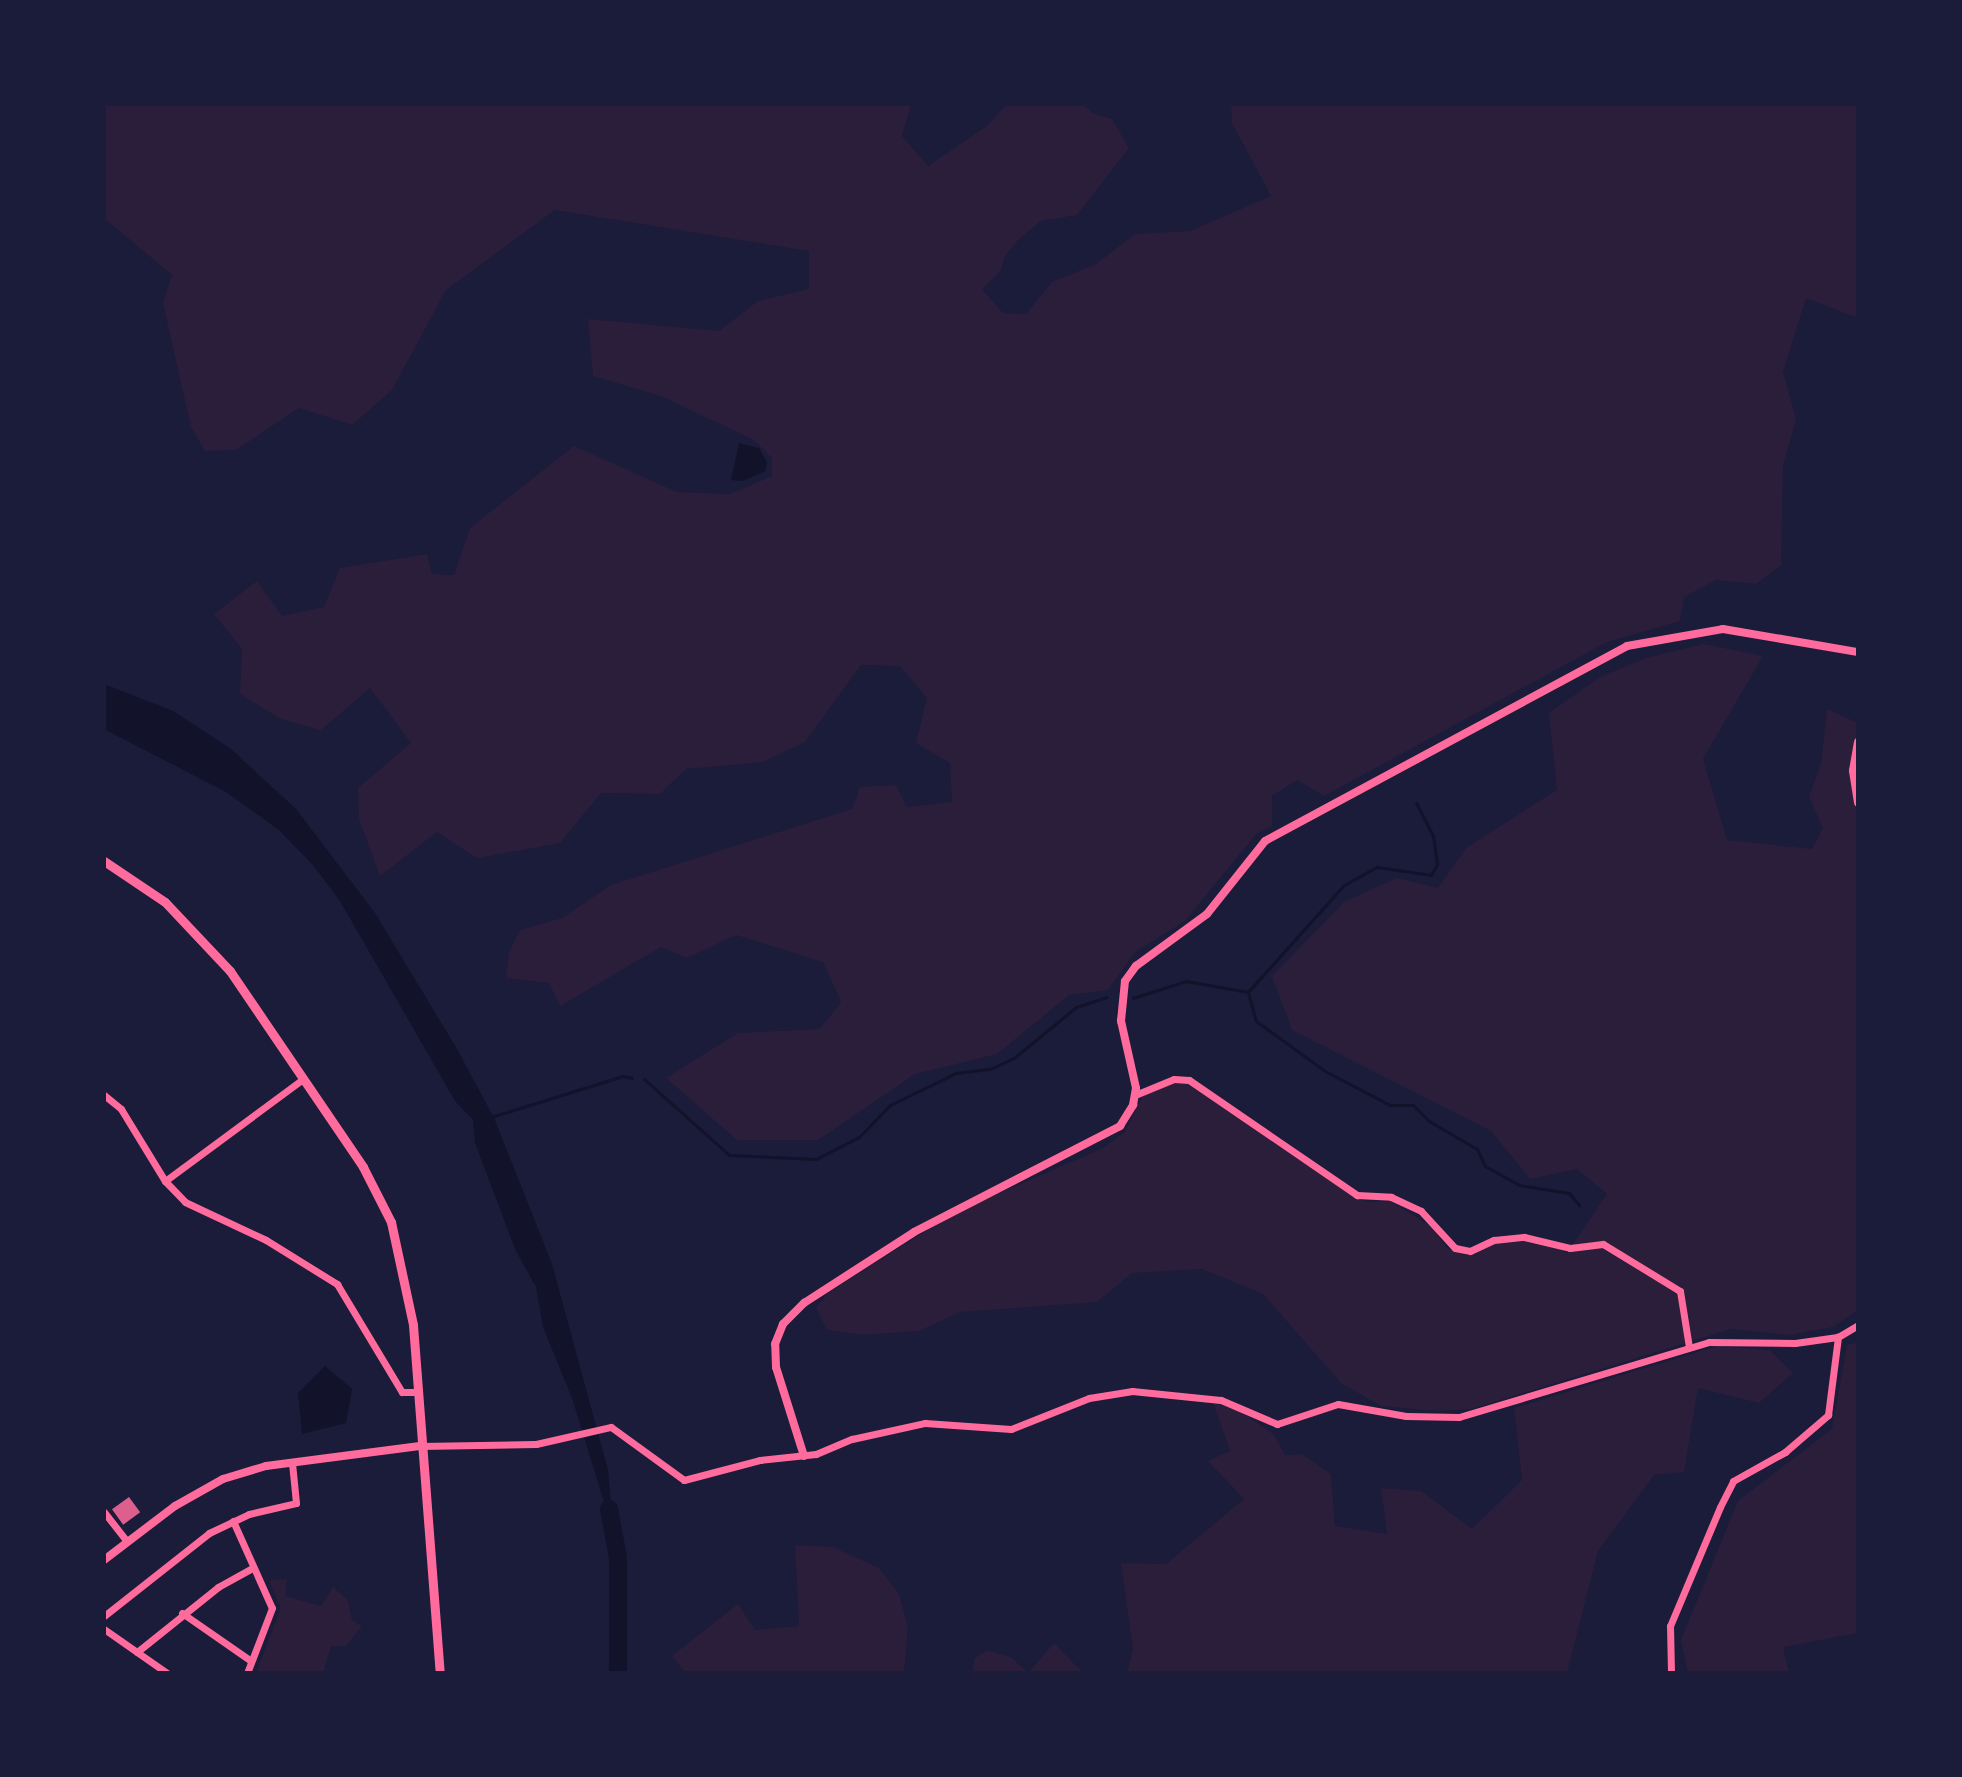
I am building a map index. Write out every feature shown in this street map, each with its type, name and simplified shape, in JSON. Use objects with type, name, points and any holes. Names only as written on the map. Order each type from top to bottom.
[{"type":"main road","points":[[104,861],[165,902],[201,938],[363,1167],[391,1222],[410,1296],[440,1673]]},
{"type":"street","points":[[804,1456],[775,1360],[778,1333],[790,1316],[952,1210],[1107,1136],[1126,1119],[1135,1095],[1120,1008],[1125,981],[1136,966],[1207,914],[1253,852],[1284,829],[1627,646],[1723,629],[1858,652]]},
{"type":"street","points":[[1858,742],[1853,771],[1858,803]]},
{"type":"street","points":[[165,1181],[303,1079]]},
{"type":"street","points":[[1135,1095],[1174,1079],[1189,1080],[1357,1195],[1391,1197],[1421,1211],[1455,1248],[1470,1251],[1494,1240],[1524,1237],[1570,1248],[1603,1244],[1680,1291],[1689,1347]]},
{"type":"street","points":[[104,1095],[121,1109],[165,1181],[185,1202],[266,1240],[337,1284],[402,1392],[416,1392]]},
{"type":"street","points":[[104,1560],[127,1541],[223,1479],[292,1463],[420,1446],[485,1448],[564,1439],[608,1428],[684,1480],[760,1460],[804,1456],[925,1423],[1011,1429],[1089,1398],[1132,1391],[1221,1400],[1277,1424],[1338,1404],[1406,1416],[1459,1417],[1689,1347],[1724,1339],[1795,1343],[1838,1337],[1858,1325]]},
{"type":"street","points":[[1671,1673],[1670,1626],[1728,1491],[1733,1481],[1777,1458],[1828,1415],[1838,1337]]},
{"type":"street","points":[[104,1616],[188,1547],[233,1521],[296,1503],[292,1463]]},
{"type":"street","points":[[104,1512],[127,1541]]},
{"type":"street","points":[[233,1521],[272,1608],[247,1673]]},
{"type":"street","points":[[137,1652],[182,1613],[252,1568]]},
{"type":"street","points":[[182,1613],[251,1661]]},
{"type":"street","points":[[104,1629],[167,1673]]},
{"type":"shaded area","points":[[104,104],[911,104],[902,136],[928,166],[987,126],[1007,104],[1084,104],[1092,113],[1112,119],[1129,148],[1077,215],[1041,221],[1019,239],[1005,256],[1000,272],[982,289],[1003,313],[1026,314],[1052,282],[1096,264],[1135,234],[1190,231],[1271,196],[1232,123],[1231,104],[1858,104],[1858,318],[1806,298],[1783,372],[1796,419],[1783,466],[1781,565],[1756,584],[1716,580],[1684,597],[1680,621],[1607,642],[1324,796],[1297,780],[1272,796],[1272,826],[1256,834],[1185,921],[1135,952],[1108,990],[1069,995],[997,1054],[915,1074],[818,1140],[737,1140],[666,1078],[738,1033],[820,1029],[841,1002],[823,962],[736,935],[687,958],[661,947],[560,1006],[549,983],[506,978],[509,952],[520,930],[562,918],[611,885],[852,809],[860,787],[896,785],[907,807],[952,802],[950,763],[916,743],[927,698],[900,666],[861,665],[805,742],[763,762],[686,769],[660,794],[601,793],[560,843],[477,858],[437,832],[380,876],[359,819],[358,788],[411,743],[370,688],[321,730],[281,719],[240,694],[242,649],[214,614],[257,581],[282,616],[324,607],[340,568],[427,554],[432,574],[454,575],[470,528],[574,446],[677,492],[730,494],[772,476],[772,458],[754,440],[661,396],[593,376],[588,319],[719,331],[758,301],[809,289],[809,251],[555,210],[446,290],[392,390],[352,425],[299,408],[236,450],[205,451],[191,427],[163,303],[172,275],[104,218]]},
{"type":"shaded area","points":[[739,443],[759,448],[767,463],[765,471],[743,481],[731,480]]},
{"type":"shaded area","points":[[1704,644],[1763,656],[1703,759],[1727,840],[1812,849],[1823,828],[1809,797],[1821,763],[1827,709],[1858,723],[1858,1310],[1833,1327],[1789,1335],[1731,1329],[1471,1409],[1438,1411],[1381,1406],[1341,1383],[1263,1294],[1202,1269],[1132,1273],[1097,1302],[960,1312],[919,1331],[863,1335],[827,1330],[816,1308],[828,1293],[956,1212],[1103,1148],[1125,1132],[1143,1095],[1172,1082],[1187,1083],[1353,1196],[1367,1202],[1390,1201],[1432,1227],[1447,1248],[1469,1255],[1494,1244],[1538,1240],[1567,1253],[1607,1194],[1577,1169],[1530,1179],[1491,1131],[1292,1030],[1272,976],[1344,902],[1397,878],[1438,888],[1466,848],[1557,790],[1549,713],[1600,677],[1646,658]]},
{"type":"shaded area","points":[[104,684],[173,711],[231,749],[296,809],[375,913],[457,1049],[494,1118],[552,1264],[608,1470],[613,1531],[572,1398],[543,1327],[536,1287],[516,1251],[475,1143],[473,1120],[455,1101],[340,901],[313,865],[279,830],[226,792],[104,729]]},
{"type":"shaded area","points":[[1858,1342],[1858,1633],[1783,1647],[1789,1673],[1688,1673],[1681,1640],[1738,1501],[1832,1429],[1847,1345]]},
{"type":"shaded area","points":[[1717,1346],[1770,1350],[1793,1373],[1759,1403],[1698,1388],[1684,1472],[1654,1475],[1598,1551],[1567,1673],[1127,1673],[1133,1650],[1121,1563],[1166,1564],[1244,1499],[1208,1461],[1230,1451],[1213,1402],[1243,1413],[1273,1434],[1285,1455],[1302,1454],[1331,1474],[1335,1526],[1387,1534],[1381,1488],[1421,1491],[1472,1529],[1522,1480],[1514,1408]]},
{"type":"shaded area","points":[[325,1366],[352,1389],[346,1423],[302,1434],[298,1393]]},
{"type":"shaded area","points":[[795,1545],[833,1547],[879,1568],[899,1594],[908,1628],[904,1673],[685,1673],[672,1656],[738,1604],[755,1630],[799,1626]]},
{"type":"shaded area","points":[[287,1579],[285,1596],[321,1606],[333,1587],[348,1600],[352,1620],[362,1626],[346,1646],[331,1646],[323,1673],[256,1673],[281,1608],[269,1580]]},
{"type":"shaded area","points":[[1054,1643],[1083,1673],[1028,1673]]},
{"type":"shaded area","points":[[987,1650],[1012,1658],[1028,1673],[973,1673],[974,1659]]},
{"type":"building","points":[[129,1497],[140,1512],[123,1525],[112,1509]]},
{"type":"waterway","points":[[1248,992],[1344,885],[1377,867],[1431,875],[1437,864],[1433,836],[1416,803]]},
{"type":"waterway","points":[[1133,998],[1186,981],[1248,992],[1256,1021],[1325,1071],[1390,1105],[1413,1105],[1429,1121],[1477,1149],[1485,1166],[1519,1185],[1569,1193],[1579,1205]]},
{"type":"waterway","points":[[644,1079],[729,1155],[816,1159],[859,1137],[890,1105],[956,1073],[990,1069],[1014,1058],[1076,1007],[1106,997]]},
{"type":"waterway","points":[[491,1117],[623,1076],[632,1078]]},
{"type":"waterway","points":[[609,1509],[618,1558],[618,1673]]}]
